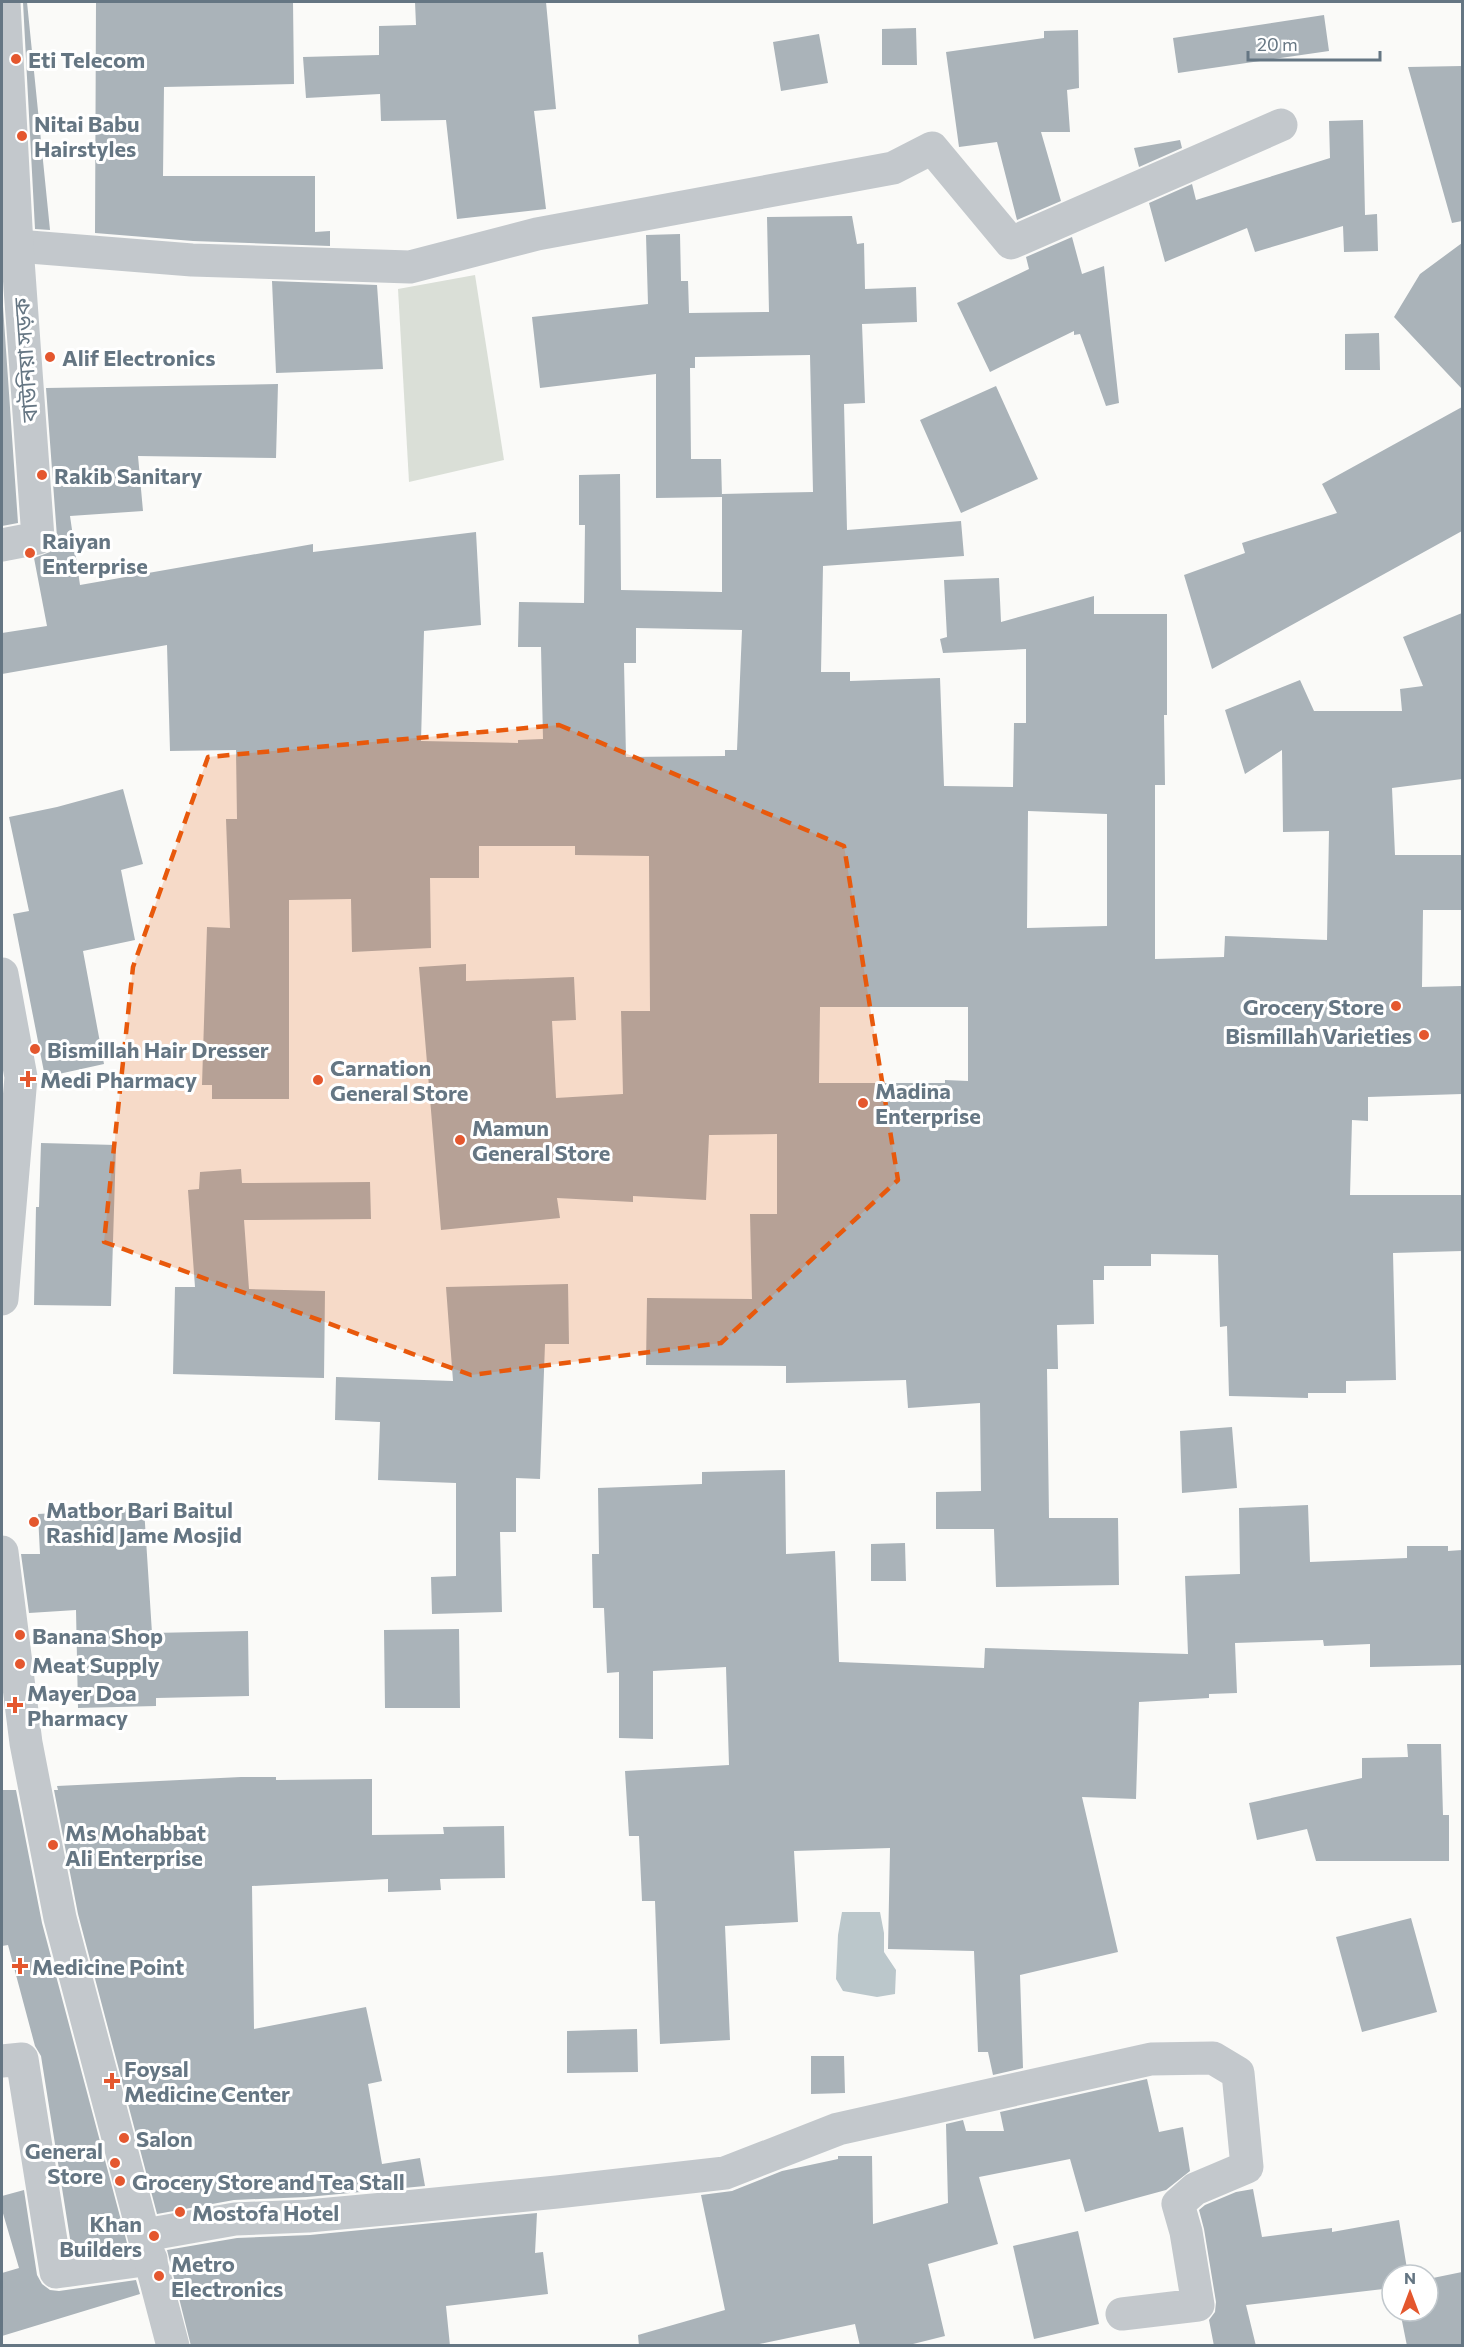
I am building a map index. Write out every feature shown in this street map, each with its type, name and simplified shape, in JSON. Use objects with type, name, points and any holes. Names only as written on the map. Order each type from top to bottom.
[{"type":"street","name":"বাউনিয়া সড়ক","points":[[2,546],[38,538],[17,246],[4,2]]},
{"type":"street","points":[[17,246],[192,260],[410,267],[537,234],[893,168],[932,148],[1011,243],[1281,125]]},
{"type":"street","points":[[2,974],[11,1079],[2,1299]]},
{"type":"street","points":[[2,1552],[26,1743],[60,1918],[173,2346]]},
{"type":"street","points":[[2,2061],[22,2059],[56,2272],[148,2247],[235,2219],[373,2210],[725,2173],[838,2129],[1151,2059],[1214,2058],[1239,2073],[1247,2167],[1195,2190],[1178,2204],[1186,2232],[1198,2305],[1122,2314]]},
{"type":"highlighted area","points":[[559,725],[844,846],[898,1180],[721,1343],[471,1375],[104,1242],[133,967],[208,757]]},
{"type":"shaded area","points":[[475,275],[504,460],[409,482],[398,289]]},
{"type":"shaded area","points":[[842,1912],[880,1912],[884,1933],[884,1952],[896,1970],[895,1994],[877,1997],[843,1991],[836,1979],[838,1935]]},
{"type":"building","points":[[23,2],[27,2],[50,230],[35,229]]},
{"type":"building","points":[[96,2],[293,2],[294,84],[164,87],[163,176],[315,176],[315,232],[330,231],[330,246],[193,241],[95,233]]},
{"type":"building","points":[[415,2],[546,2],[556,109],[534,111],[546,209],[457,219],[446,120],[381,121],[380,94],[306,98],[303,57],[379,55],[379,26],[416,25]]},
{"type":"building","points":[[1324,15],[1329,51],[1178,73],[1173,38]]},
{"type":"building","points":[[916,28],[917,65],[882,65],[882,29]]},
{"type":"building","points":[[1078,30],[1079,88],[1067,90],[1070,132],[1041,132],[1061,201],[1017,220],[997,142],[959,147],[946,52],[1044,38],[1044,31]]},
{"type":"building","points":[[819,34],[828,83],[781,91],[773,42]]},
{"type":"building","points":[[1462,66],[1462,221],[1452,223],[1408,67]]},
{"type":"building","points":[[1363,120],[1365,215],[1377,214],[1378,251],[1344,252],[1343,226],[1255,252],[1247,228],[1165,262],[1149,203],[1192,184],[1196,200],[1330,158],[1329,121]]},
{"type":"building","points":[[1180,140],[1182,148],[1139,167],[1134,148]]},
{"type":"building","points":[[852,216],[857,244],[864,243],[865,289],[916,287],[917,322],[862,324],[865,403],[844,404],[847,530],[961,521],[964,556],[823,566],[821,672],[850,672],[850,681],[940,678],[944,786],[1013,787],[1014,723],[1026,723],[1026,649],[943,653],[940,639],[947,637],[944,580],[999,578],[1001,622],[1094,596],[1094,614],[1167,614],[1167,715],[1164,715],[1165,785],[1155,785],[1155,959],[1224,957],[1225,936],[1327,940],[1329,831],[1283,832],[1282,750],[1245,774],[1225,710],[1300,680],[1314,711],[1402,711],[1400,689],[1423,686],[1403,637],[1462,613],[1462,779],[1392,788],[1395,855],[1462,855],[1462,910],[1423,910],[1422,987],[1462,986],[1462,1094],[1368,1097],[1368,1121],[1352,1120],[1350,1195],[1462,1195],[1462,1251],[1393,1253],[1396,1380],[1346,1381],[1346,1393],[1308,1393],[1308,1398],[1229,1396],[1227,1326],[1220,1327],[1218,1255],[1151,1254],[1151,1266],[1104,1266],[1104,1280],[1093,1280],[1094,1324],[1057,1325],[1058,1369],[1047,1369],[1049,1518],[1118,1518],[1119,1585],[996,1587],[994,1529],[936,1529],[936,1492],[981,1491],[980,1403],[908,1408],[906,1380],[786,1383],[786,1366],[646,1365],[647,1298],[752,1299],[750,1214],[777,1214],[777,1134],[709,1135],[706,1200],[633,1196],[633,1202],[557,1198],[560,1218],[441,1230],[419,967],[466,964],[466,981],[574,977],[576,1020],[552,1021],[556,1098],[623,1094],[621,1011],[650,1011],[649,856],[575,855],[575,846],[479,846],[479,878],[430,878],[431,948],[352,952],[351,899],[289,900],[289,1099],[212,1099],[212,1085],[202,1085],[207,927],[230,928],[226,819],[237,819],[236,750],[170,751],[167,645],[2,674],[2,633],[47,626],[34,558],[50,552],[55,546],[57,537],[46,388],[278,384],[276,458],[138,456],[143,511],[70,516],[80,585],[313,544],[313,552],[476,532],[481,625],[424,631],[421,741],[518,743],[518,740],[543,739],[541,647],[518,647],[519,602],[584,603],[585,525],[579,525],[579,475],[620,474],[621,590],[722,592],[722,497],[656,498],[656,374],[540,388],[532,317],[648,304],[646,235],[680,234],[681,281],[688,281],[689,313],[769,312],[767,217]],"holes":[[[810,355],[813,492],[722,494],[722,497],[721,459],[691,459],[690,368],[695,368],[695,357]],[[636,628],[742,630],[737,750],[725,750],[725,756],[626,757],[624,663],[636,663]],[[1028,811],[1107,814],[1107,926],[1027,928]],[[820,1007],[968,1007],[968,1081],[819,1083]]]},
{"type":"building","points":[[1072,237],[1082,274],[1104,266],[1119,403],[1106,406],[1080,334],[1074,335],[1074,331],[990,372],[957,303],[1029,269],[1026,257]]},
{"type":"building","points":[[1462,243],[1462,389],[1394,317],[1420,274]]},
{"type":"building","points":[[272,281],[377,285],[383,369],[276,373]]},
{"type":"building","points":[[2,292],[18,523],[2,526]]},
{"type":"building","points":[[1379,333],[1380,370],[1345,370],[1345,334]]},
{"type":"building","points":[[996,386],[1038,479],[961,513],[920,420]]},
{"type":"building","points":[[1462,407],[1462,531],[1212,669],[1184,575],[1245,553],[1242,543],[1337,513],[1322,484]]},
{"type":"building","points":[[123,789],[143,864],[121,870],[135,940],[83,951],[104,1064],[45,1077],[13,914],[29,911],[9,817]]},
{"type":"building","points":[[41,1143],[116,1145],[111,1306],[34,1305],[36,1207],[39,1207]]},
{"type":"building","points":[[241,1169],[242,1183],[370,1182],[371,1219],[244,1220],[249,1289],[325,1291],[324,1378],[173,1374],[175,1287],[195,1287],[188,1190],[199,1189],[200,1172]]},
{"type":"building","points":[[568,1284],[569,1344],[545,1344],[540,1479],[516,1478],[516,1532],[500,1532],[502,1612],[432,1614],[431,1577],[456,1576],[456,1483],[378,1480],[380,1422],[335,1420],[336,1377],[453,1381],[446,1287]]},
{"type":"building","points":[[1232,1427],[1237,1488],[1182,1493],[1180,1431]]},
{"type":"building","points":[[785,1470],[786,1554],[835,1551],[839,1662],[984,1668],[985,1648],[1188,1654],[1185,1576],[1240,1574],[1239,1508],[1308,1505],[1310,1562],[1407,1558],[1407,1546],[1448,1546],[1448,1551],[1462,1550],[1462,1665],[1370,1667],[1370,1644],[1324,1646],[1323,1640],[1235,1643],[1237,1693],[1209,1694],[1209,1698],[1139,1702],[1136,1799],[1082,1797],[1118,1952],[1020,1975],[1023,2068],[993,2075],[988,2052],[978,2052],[974,1951],[888,1949],[890,1848],[794,1851],[798,1922],[725,1926],[730,2040],[660,2044],[655,1901],[642,1901],[639,1836],[629,1836],[625,1771],[729,1765],[726,1667],[653,1671],[653,1739],[619,1738],[619,1672],[607,1673],[604,1608],[593,1608],[592,1554],[599,1554],[598,1488],[702,1484],[702,1472]]},
{"type":"building","points":[[144,1508],[152,1633],[248,1631],[249,1696],[156,1698],[156,1706],[78,1708],[76,1610],[29,1613],[21,1554],[40,1554],[38,1514]]},
{"type":"building","points":[[905,1543],[906,1581],[871,1581],[871,1544]]},
{"type":"building","points":[[459,1629],[460,1708],[385,1708],[384,1630]]},
{"type":"building","points":[[1407,1744],[1441,1744],[1443,1815],[1449,1815],[1449,1861],[1316,1861],[1307,1829],[1257,1840],[1249,1803],[1362,1778],[1362,1758],[1408,1757]]},
{"type":"building","points":[[276,1777],[276,1780],[372,1779],[372,1835],[444,1834],[443,1827],[504,1826],[505,1878],[440,1879],[441,1890],[388,1892],[388,1879],[252,1886],[254,2029],[366,2007],[382,2081],[368,2084],[382,2164],[420,2158],[425,2186],[307,2197],[234,2200],[157,2214],[78,1914],[54,1790],[58,1790],[57,1786]]},
{"type":"building","points":[[2,1790],[16,1790],[42,1923],[127,2243],[72,2251],[41,2056],[35,2046],[8,1945],[2,1946]]},
{"type":"building","points":[[1411,1918],[1437,2012],[1362,2032],[1336,1937]]},
{"type":"building","points":[[637,2029],[638,2072],[567,2073],[567,2031]]},
{"type":"building","points":[[811,2056],[844,2056],[845,2093],[811,2094]]},
{"type":"building","points":[[1147,2079],[1159,2132],[1183,2127],[1190,2171],[1166,2190],[1085,2212],[1070,2159],[979,2177],[998,2244],[928,2264],[945,2336],[905,2346],[860,2346],[855,2324],[750,2346],[639,2346],[638,2335],[725,2310],[701,2195],[732,2191],[782,2171],[838,2159],[838,2156],[872,2156],[873,2224],[948,2203],[946,2124],[963,2120],[966,2131],[1004,2131],[1000,2112]]},
{"type":"building","points":[[1253,2189],[1262,2237],[1332,2228],[1332,2232],[1399,2220],[1406,2263],[1380,2263],[1380,2289],[1246,2305],[1256,2346],[1214,2346],[1209,2320],[1215,2312],[1216,2302],[1199,2210],[1205,2205],[1236,2192]]},
{"type":"building","points":[[24,2190],[37,2275],[42,2284],[50,2290],[59,2291],[136,2280],[140,2294],[2,2336],[2,2273],[19,2268],[2,2210],[2,2196]]},
{"type":"building","points":[[537,2213],[535,2253],[543,2252],[548,2294],[446,2306],[450,2346],[191,2346],[167,2250],[237,2238],[310,2235]]},
{"type":"building","points":[[1078,2231],[1099,2324],[1034,2339],[1013,2246]]},
{"type":"building","points":[[1462,2272],[1462,2346],[1407,2346],[1402,2323],[1440,2323],[1440,2277]]},
{"type":"place","name":"Eti Telecom","points":[[16,59]]},
{"type":"place","name":"Nitai Babu Hairstyles","points":[[22,136]]},
{"type":"place","name":"Alif Electronics","points":[[50,357]]},
{"type":"place","name":"Rakib Sanitary","points":[[42,475]]},
{"type":"place","name":"Raiyan Enterprise","points":[[30,553]]},
{"type":"place","name":"Grocery Store","points":[[1396,1006]]},
{"type":"place","name":"Bismillah Varieties","points":[[1424,1035]]},
{"type":"place","name":"Bismillah Hair Dresser","points":[[35,1049]]},
{"type":"place","name":"Medi Pharmacy","points":[[28,1079]]},
{"type":"place","name":"Carnation General Store","points":[[318,1080]]},
{"type":"place","name":"Madina Enterprise","points":[[863,1103]]},
{"type":"place","name":"Mamun General Store","points":[[460,1140]]},
{"type":"place","name":"Matbor Bari Baitul Rashid Jame Mosjid","points":[[34,1522]]},
{"type":"place","name":"Banana Shop","points":[[20,1635]]},
{"type":"place","name":"Meat Supply","points":[[20,1664]]},
{"type":"place","name":"Mayer Doa Pharmacy","points":[[15,1705]]},
{"type":"place","name":"Ms Mohabbat Ali Enterprise","points":[[53,1845]]},
{"type":"place","name":"Medicine Point","points":[[20,1966]]},
{"type":"place","name":"Foysal Medicine Center","points":[[112,2081]]},
{"type":"place","name":"Salon","points":[[124,2138]]},
{"type":"place","name":"General Store","points":[[115,2163]]},
{"type":"place","name":"Grocery Store and Tea Stall","points":[[120,2181]]},
{"type":"place","name":"Mostofa Hotel","points":[[180,2212]]},
{"type":"place","name":"Khan Builders","points":[[154,2236]]},
{"type":"place","name":"Metro Electronics","points":[[159,2276]]}]
